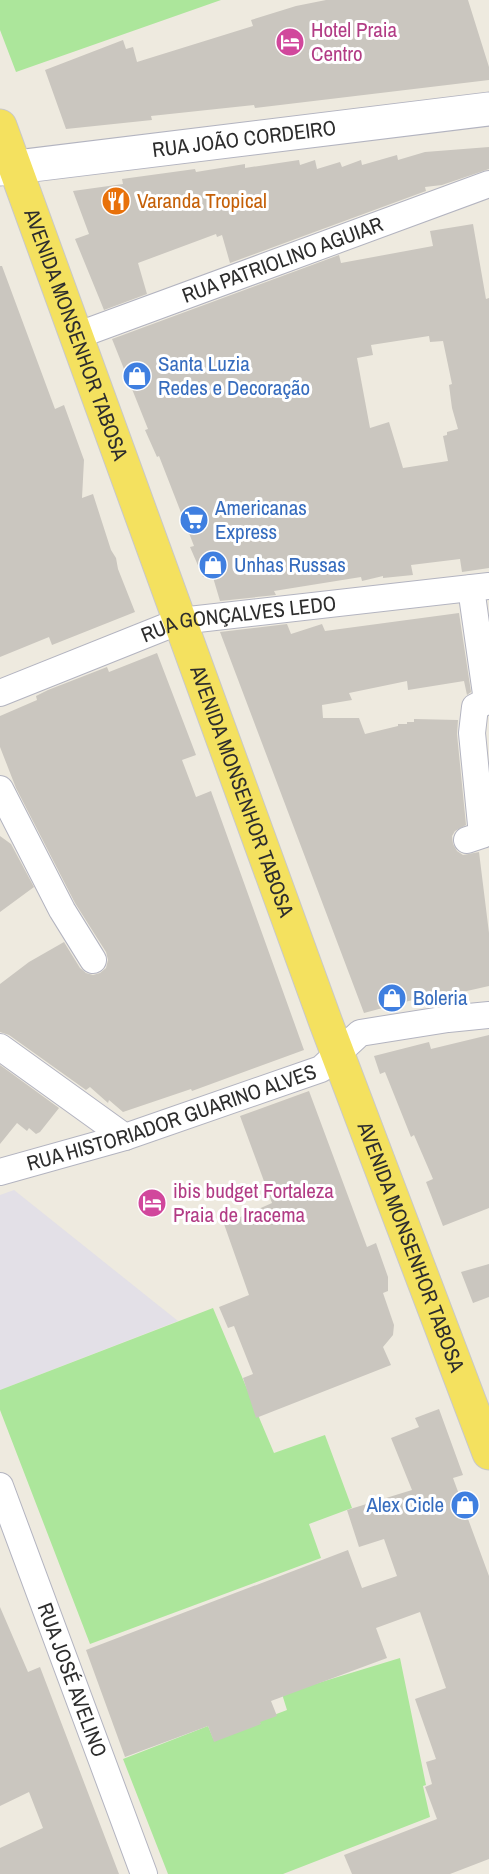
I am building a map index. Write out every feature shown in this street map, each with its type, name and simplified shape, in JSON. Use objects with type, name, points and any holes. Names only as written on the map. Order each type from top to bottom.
[{"type":"main road","name":"AVENIDA MONSENHOR TABOSA","points":[[0,126],[7,168],[76,336],[337,1054],[489,1453]]},
{"type":"street","name":"RUA JOÃO CORDEIRO","points":[[7,168],[489,110]]},
{"type":"street","name":"RUA PATRIOLINO AGUIAR","points":[[76,336],[489,184]]},
{"type":"street","name":"RUA GONÇALVES LEDO","points":[[0,693],[180,621],[480,587]]},
{"type":"street","points":[[466,840],[482,835],[484,800],[472,733],[476,707],[487,701],[480,587]]},
{"type":"street","points":[[0,789],[62,910],[93,960]]},
{"type":"street","name":"RUA HISTORIADOR GUARINO ALVES","points":[[0,1172],[125,1137],[321,1069],[360,1033],[489,1015]]},
{"type":"street","points":[[0,1047],[125,1137]]},
{"type":"street","name":"RUA JOSÉ AVELINO","points":[[0,1486],[10,1543],[144,1874]]},
{"type":"shaded area","points":[[14,1190],[178,1321],[0,1390],[0,1195]]},
{"type":"green space","points":[[0,0],[221,0],[16,72],[0,30]]},
{"type":"green space","points":[[213,1308],[274,1453],[325,1435],[352,1508],[309,1524],[321,1558],[90,1644],[0,1410],[0,1390]]},
{"type":"green space","points":[[400,1658],[426,1785],[423,1786],[430,1817],[283,1874],[168,1874],[123,1759],[208,1726],[213,1738],[287,1710],[282,1694]]},
{"type":"building","points":[[326,0],[468,0],[489,67],[489,80],[255,108],[254,105],[151,116],[152,120],[66,129],[45,70],[123,40],[126,49],[133,47],[137,62],[253,26],[251,20],[296,6]]},
{"type":"building","points":[[489,147],[489,169],[442,185],[425,187],[426,191],[230,263],[222,235],[217,237],[216,234],[138,263],[147,294],[104,310],[75,239],[89,234],[73,191],[123,184],[122,179],[195,169],[196,172],[245,164],[245,168],[299,160],[300,165],[315,160],[317,169],[340,162],[342,167],[361,160],[362,165],[397,155],[398,160],[425,152]]},
{"type":"building","points":[[473,224],[486,299],[489,298],[489,568],[462,572],[460,559],[411,565],[413,575],[383,578],[383,576],[362,581],[361,577],[274,591],[276,595],[220,601],[212,574],[203,577],[190,547],[194,546],[159,456],[157,457],[145,430],[148,429],[112,339],[339,255],[341,263],[433,246],[430,231]],"holes":[[[429,336],[430,342],[443,341],[452,384],[449,385],[452,408],[458,429],[447,432],[447,435],[443,436],[448,461],[403,468],[389,422],[370,428],[357,358],[373,355],[371,345]]]},
{"type":"building","points":[[0,266],[2,266],[55,409],[64,405],[84,460],[82,498],[93,494],[111,550],[135,612],[52,645],[49,637],[0,657]]},
{"type":"building","points":[[459,613],[471,692],[467,695],[464,681],[408,690],[407,681],[349,693],[352,700],[322,705],[323,718],[359,718],[365,734],[398,726],[398,724],[414,722],[414,719],[458,720],[457,734],[466,825],[455,831],[452,836],[457,851],[463,855],[479,852],[489,933],[489,986],[449,995],[448,992],[421,1000],[420,998],[364,1013],[220,632],[287,624],[291,634],[322,624],[325,631]]},
{"type":"building","points":[[157,653],[196,755],[182,760],[196,797],[211,791],[304,1050],[192,1091],[191,1089],[123,1112],[109,1100],[108,1103],[90,1087],[86,1090],[9,1035],[0,1032],[0,984],[29,962],[64,942],[80,968],[86,973],[93,975],[100,973],[106,968],[108,960],[106,952],[75,903],[16,788],[0,747],[0,716],[37,700],[36,696],[48,690],[107,667],[109,672]]},
{"type":"building","points":[[0,836],[11,844],[34,887],[0,912]]},
{"type":"building","points":[[489,1035],[489,1208],[443,1226],[426,1182],[433,1179],[414,1135],[411,1137],[385,1072],[380,1074],[374,1056],[429,1042],[431,1049]]},
{"type":"building","points":[[0,1065],[59,1108],[40,1132],[36,1134],[29,1128],[27,1131],[17,1123],[0,1144]]},
{"type":"building","points":[[309,1091],[367,1247],[376,1243],[388,1277],[388,1291],[383,1293],[394,1325],[393,1335],[383,1347],[391,1365],[256,1418],[243,1378],[253,1374],[234,1326],[228,1328],[219,1307],[249,1295],[224,1224],[272,1203],[240,1116]]},
{"type":"building","points":[[489,1264],[489,1297],[473,1303],[461,1272]]},
{"type":"building","points":[[439,1409],[463,1475],[453,1478],[489,1576],[489,1859],[450,1874],[352,1874],[344,1855],[437,1819],[425,1787],[432,1784],[426,1762],[436,1759],[415,1699],[446,1688],[420,1612],[376,1628],[387,1658],[271,1701],[277,1716],[260,1722],[261,1724],[214,1742],[208,1726],[125,1757],[86,1650],[348,1550],[362,1588],[397,1576],[384,1539],[359,1547],[347,1510],[412,1490],[391,1438],[419,1427],[415,1418]]},
{"type":"building","points":[[0,1607],[28,1672],[40,1667],[119,1874],[0,1874],[0,1848],[43,1828],[29,1792],[0,1806]]},
{"type":"place","name":"Hotel Praia Centro","points":[[290,42]]},
{"type":"place","name":"Varanda Tropical","points":[[116,201]]},
{"type":"place","name":"Santa Luzia Redes e Decoração","points":[[137,376]]},
{"type":"place","name":"Americanas Express","points":[[194,520]]},
{"type":"place","name":"Unhas Russas","points":[[213,565]]},
{"type":"place","name":"Boleria","points":[[392,998]]},
{"type":"place","name":"ibis budget Fortaleza Praia de Iracema","points":[[152,1203]]},
{"type":"place","name":"Alex Cicle","points":[[465,1505]]}]
